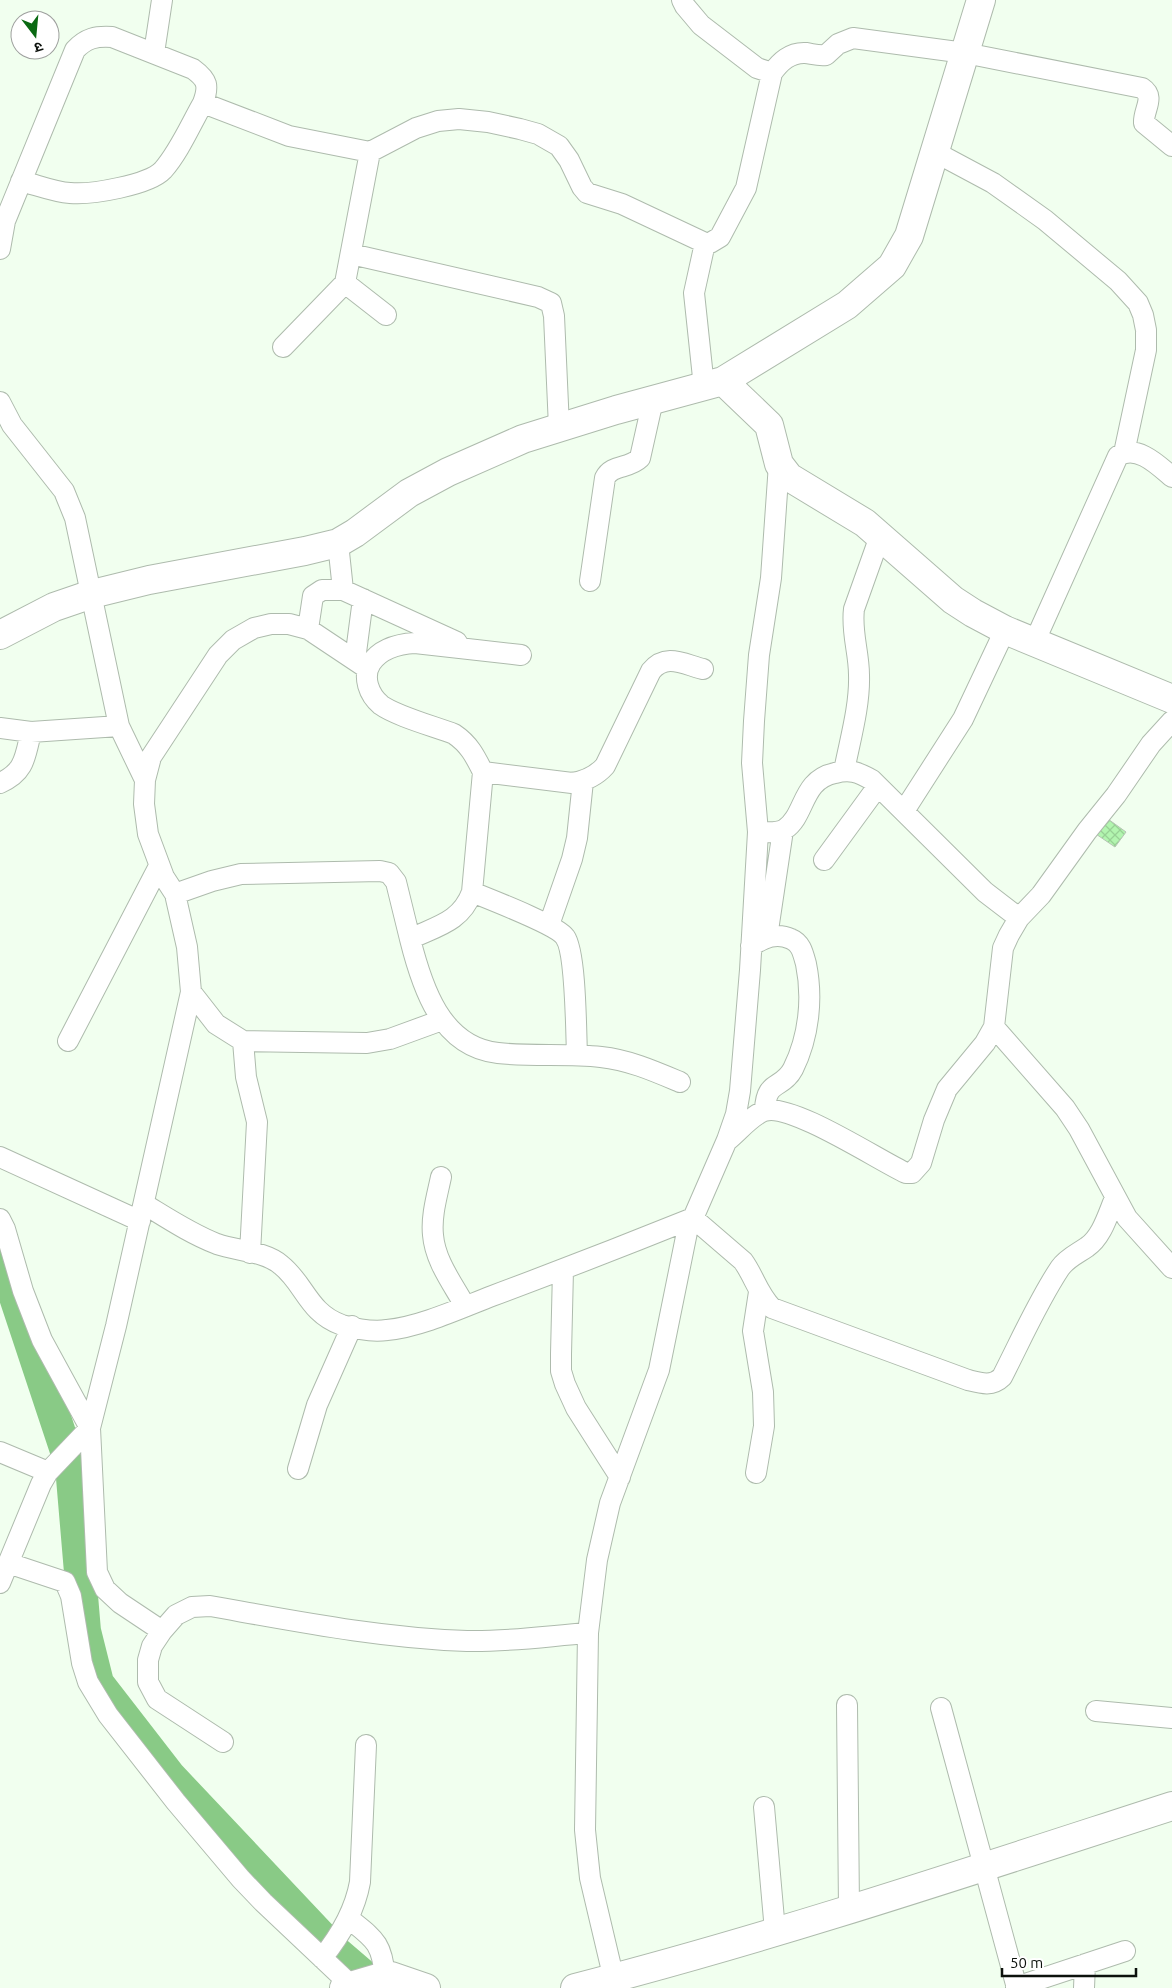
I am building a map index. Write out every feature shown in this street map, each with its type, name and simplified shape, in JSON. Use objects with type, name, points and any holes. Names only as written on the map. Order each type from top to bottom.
[{"type":"street","points":[[154,53],[162,0]]},
{"type":"street","points":[[682,0],[701,25],[757,68],[772,73]]},
{"type":"street","points":[[0,635],[54,607],[92,594],[149,580],[306,551],[338,543],[356,533],[409,493],[448,472],[523,439],[713,384],[847,305],[892,266],[909,236],[981,0]]},
{"type":"street","points":[[0,250],[2,220],[21,181],[76,50],[83,42],[98,36],[112,37],[194,69],[200,74],[207,87],[203,103],[164,169],[156,176],[124,187],[70,193],[21,181]]},
{"type":"street","points":[[203,103],[289,136],[370,152],[416,128],[438,121],[459,119],[520,128],[538,134],[559,146],[587,193],[622,204],[705,243],[714,242],[720,237],[746,188],[772,73],[783,59],[802,53],[826,55],[838,44],[853,38],[965,53],[1142,88],[1150,96],[1144,123],[1172,146]]},
{"type":"street","points":[[283,347],[345,284],[370,152]]},
{"type":"street","points":[[935,152],[993,183],[1045,220],[1118,281],[1138,303],[1146,330],[1146,350],[1124,453]]},
{"type":"street","points":[[705,243],[694,293],[713,384],[769,425],[779,464],[771,578],[759,655],[754,729],[752,780],[758,832],[759,941]]},
{"type":"street","points":[[351,254],[538,298],[551,303],[554,316],[559,428]]},
{"type":"street","points":[[345,284],[386,315]]},
{"type":"street","points":[[590,581],[605,478],[612,469],[635,463],[640,458],[653,400]]},
{"type":"street","points":[[0,402],[12,425],[64,490],[75,518],[92,594],[110,691],[119,726],[145,780]]},
{"type":"street","points":[[1034,643],[1118,456],[1129,452],[1142,455],[1157,464],[1172,477]]},
{"type":"street","points":[[779,464],[788,477],[853,515],[880,536],[952,600],[973,613],[1034,643],[1172,699]]},
{"type":"street","points":[[844,771],[859,688],[859,673],[852,621],[854,609],[880,536]]},
{"type":"street","points":[[338,543],[343,590]]},
{"type":"street","points":[[308,629],[313,596],[322,590],[343,590],[363,599],[427,636],[470,649],[520,655]]},
{"type":"street","points":[[363,599],[361,664],[372,695],[382,705],[454,734],[464,740],[471,748],[483,772],[472,892],[468,904],[459,914],[410,939]]},
{"type":"street","points":[[162,1631],[120,1603],[105,1589],[97,1572],[90,1428],[142,1213],[191,992],[187,947],[175,894],[159,866],[148,834],[144,804],[145,780],[152,757],[164,736],[218,655],[233,640],[254,628],[271,624],[289,624],[308,629],[361,664]]},
{"type":"street","points":[[904,811],[962,719],[1005,630]]},
{"type":"street","points":[[361,664],[373,660],[385,650],[398,644],[415,643],[427,636]]},
{"type":"street","points":[[483,772],[572,783],[583,782],[598,774],[605,766],[651,671],[658,663],[666,660],[703,669]]},
{"type":"street","points":[[728,1140],[765,1110],[776,1110],[811,1123],[899,1170],[912,1173],[921,1163],[934,1120],[947,1089],[985,1043],[994,1027],[1003,948],[1019,918],[1041,895],[1087,831],[1116,795],[1151,744],[1172,721]]},
{"type":"street","points":[[0,728],[31,732],[119,726]]},
{"type":"street","points":[[0,783],[12,778],[19,770],[24,761],[31,732]]},
{"type":"street","points":[[758,832],[775,832],[783,830],[790,825],[813,785],[825,775],[844,771],[857,771],[872,780],[986,892],[1019,918]]},
{"type":"street","points":[[548,925],[572,859],[577,838],[583,782]]},
{"type":"street","points":[[824,860],[878,786]]},
{"type":"street","points":[[615,1983],[590,1878],[585,1830],[588,1633],[597,1560],[608,1512],[659,1370],[687,1232],[728,1140],[736,1114],[759,941],[783,830]]},
{"type":"street","points":[[68,1040],[159,866]]},
{"type":"street","points":[[175,894],[212,881],[241,874],[380,871],[389,874],[396,882],[418,973],[427,994],[442,1020],[454,1034],[477,1048],[497,1053],[577,1055],[618,1059],[639,1065],[680,1082]]},
{"type":"street","points":[[472,892],[548,925],[565,936],[572,954],[577,1055]]},
{"type":"street","points":[[759,941],[788,937],[795,941],[800,946],[808,976],[809,1008],[803,1040],[789,1076],[771,1088],[768,1093],[765,1110]]},
{"type":"street","points":[[191,992],[216,1024],[243,1041],[367,1043],[390,1039],[442,1020]]},
{"type":"street","points":[[994,1027],[1065,1108],[1079,1129],[1127,1218],[1172,1268]]},
{"type":"street","points":[[243,1041],[246,1077],[257,1122],[250,1253]]},
{"type":"street","points":[[0,1157],[217,1244],[268,1258],[280,1264],[289,1272],[309,1301],[325,1316],[342,1325],[366,1330],[387,1330],[409,1326],[563,1270],[693,1218]]},
{"type":"street","points":[[441,1177],[433,1217],[433,1235],[436,1252],[465,1306]]},
{"type":"street","points":[[693,1218],[742,1260],[749,1269],[759,1292],[772,1308],[968,1380],[989,1384],[997,1382],[1002,1377],[1055,1276],[1069,1258],[1088,1247],[1094,1240],[1102,1229],[1115,1198]]},
{"type":"street","points":[[0,1219],[5,1229],[23,1291],[42,1340],[90,1428]]},
{"type":"street","points":[[563,1270],[561,1354],[563,1377],[576,1408],[620,1477]]},
{"type":"street","points":[[756,1472],[764,1426],[763,1392],[754,1331],[759,1292]]},
{"type":"street","points":[[298,1469],[317,1405],[352,1326]]},
{"type":"street","points":[[0,1583],[41,1484],[53,1466],[90,1428]]},
{"type":"street","points":[[0,1452],[53,1466]]},
{"type":"street","points":[[8,1563],[65,1582],[71,1596],[82,1663],[88,1682],[108,1715],[176,1802],[241,1879],[328,1950],[362,1983]]},
{"type":"street","points":[[224,1742],[157,1698],[148,1682],[152,1646],[176,1615],[192,1606],[210,1606],[325,1626],[434,1639],[469,1641],[588,1633]]},
{"type":"street","points":[[847,1704],[849,1909]]},
{"type":"street","points":[[941,1708],[985,1866],[1016,1988],[1125,1951]]},
{"type":"street","points":[[1096,1711],[1172,1718]]},
{"type":"street","points":[[328,1950],[348,1918],[358,1895],[366,1745]]},
{"type":"street","points":[[575,1988],[615,1983],[1172,1806]]},
{"type":"street","points":[[764,1807],[775,1932]]},
{"type":"street","points":[[348,1918],[374,1939],[382,1954],[362,1983]]},
{"type":"street","points":[[1084,1988],[1085,1964]]},
{"type":"street","points":[[362,1983],[391,1976],[405,1979],[426,1988]]},
{"type":"building","points":[[1101,814],[1126,832],[1115,847],[1090,830]]},
{"type":"waterway","points":[[0,1252],[71,1466],[85,1631],[98,1683],[170,1776],[336,1952],[378,1988]]}]
